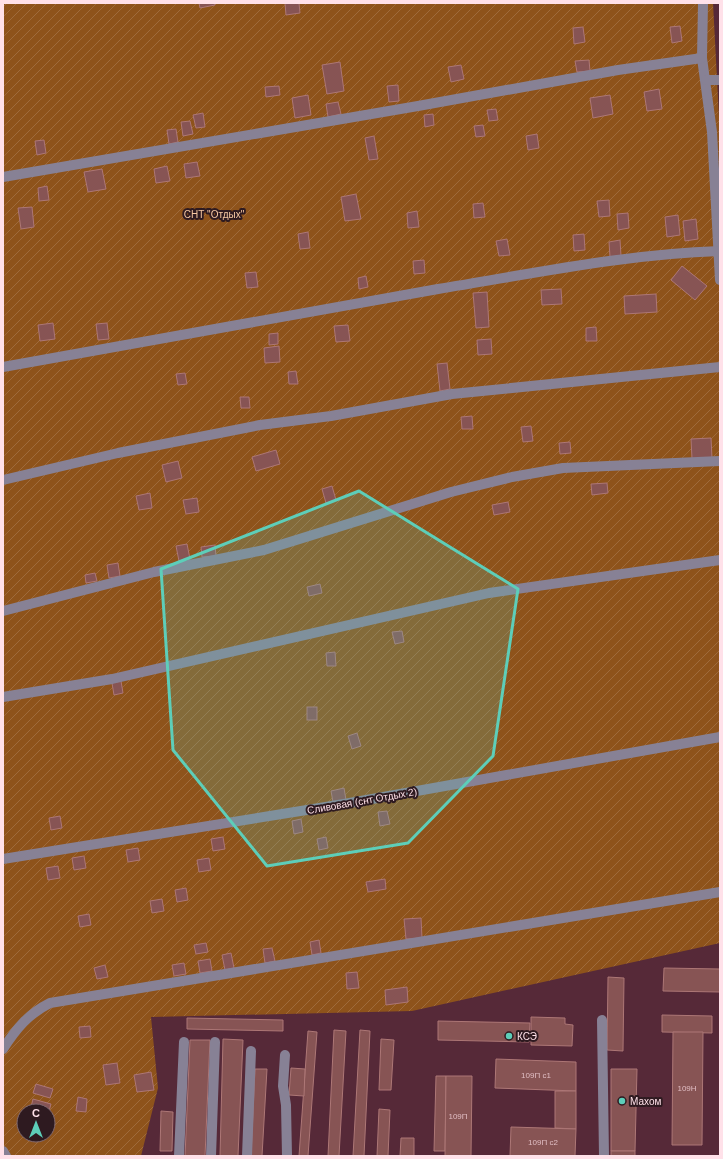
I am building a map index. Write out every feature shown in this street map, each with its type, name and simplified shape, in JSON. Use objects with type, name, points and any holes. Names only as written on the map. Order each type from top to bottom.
[{"type":"lane","points":[[703,3],[702,58],[712,132],[720,280]]},
{"type":"lane","points":[[3,177],[410,108],[618,70],[702,58]]},
{"type":"lane","points":[[706,80],[720,80]]},
{"type":"lane","points":[[3,368],[211,327],[517,276],[619,260],[719,251]]},
{"type":"lane","points":[[3,480],[118,453],[260,425],[331,416],[452,394],[720,366]]},
{"type":"lane","points":[[3,611],[154,572],[264,550],[451,492],[512,477],[563,468],[720,461]]},
{"type":"lane","points":[[3,697],[112,679],[489,593],[720,560]]},
{"type":"lane","name":"Сливовая (снт Отдых 2)","points":[[3,859],[344,804],[720,738]]},
{"type":"lane","points":[[3,1049],[15,1031],[36,1010],[50,1003],[720,892]]},
{"type":"lane","points":[[602,1020],[604,1156]]},
{"type":"lane","points":[[180,1156],[184,1042]]},
{"type":"lane","points":[[211,1156],[215,1042]]},
{"type":"lane","points":[[247,1156],[252,1051]]},
{"type":"lane","points":[[285,1055],[283,1086],[286,1105],[287,1156]]},
{"type":"lane","points":[[3,1151],[6,1156]]},
{"type":"highlighted area","points":[[359,491],[518,589],[493,756],[408,843],[267,866],[173,750],[161,569]]},
{"type":"green space","name":"СНТ \"Отдых\"","points":[[3,3],[713,3],[720,136],[720,943],[412,1011],[151,1017],[158,1088],[141,1156],[3,1156]]},
{"type":"building","points":[[199,3],[215,3],[215,5],[200,8]]},
{"type":"building","points":[[285,3],[299,3],[300,13],[286,15]]},
{"type":"building","points":[[680,26],[682,41],[672,43],[670,27]]},
{"type":"building","points":[[583,27],[585,42],[574,44],[573,28]]},
{"type":"building","points":[[589,60],[590,71],[577,72],[575,61]]},
{"type":"building","points":[[340,62],[344,91],[327,94],[322,65]]},
{"type":"building","points":[[461,65],[464,79],[451,82],[448,67]]},
{"type":"building","points":[[398,85],[399,101],[389,102],[387,86]]},
{"type":"building","points":[[279,86],[280,95],[266,97],[265,87]]},
{"type":"building","points":[[659,89],[662,109],[647,111],[644,92]]},
{"type":"building","points":[[308,95],[311,115],[295,118],[292,98]]},
{"type":"building","points":[[610,95],[613,114],[593,118],[590,98]]},
{"type":"building","points":[[338,102],[341,114],[328,117],[326,104]]},
{"type":"building","points":[[496,109],[498,120],[489,121],[487,110]]},
{"type":"building","points":[[203,113],[205,127],[196,128],[193,115]]},
{"type":"building","points":[[433,114],[434,125],[425,127],[424,115]]},
{"type":"building","points":[[190,121],[193,134],[183,136],[181,122]]},
{"type":"building","points":[[483,125],[485,136],[476,137],[474,126]]},
{"type":"building","points":[[176,129],[178,142],[169,144],[167,130]]},
{"type":"building","points":[[537,134],[539,148],[528,150],[526,136]]},
{"type":"building","points":[[374,136],[378,159],[369,160],[365,138]]},
{"type":"building","points":[[44,140],[46,153],[37,155],[35,141]]},
{"type":"building","points":[[197,162],[200,176],[186,178],[184,164]]},
{"type":"building","points":[[167,166],[170,181],[156,183],[154,169]]},
{"type":"building","points":[[102,169],[106,189],[88,192],[84,172]]},
{"type":"building","points":[[47,186],[49,200],[39,201],[38,188]]},
{"type":"building","points":[[356,194],[361,219],[345,221],[341,197]]},
{"type":"building","points":[[609,200],[610,216],[599,217],[597,201]]},
{"type":"building","points":[[483,203],[485,217],[474,218],[473,204]]},
{"type":"building","points":[[32,207],[34,227],[21,229],[18,208]]},
{"type":"building","points":[[417,211],[419,227],[408,228],[407,213]]},
{"type":"building","points":[[628,213],[629,228],[618,230],[617,214]]},
{"type":"building","points":[[678,215],[680,235],[667,237],[665,217]]},
{"type":"building","points":[[696,219],[698,239],[685,241],[683,221]]},
{"type":"building","points":[[308,232],[310,248],[300,249],[298,234]]},
{"type":"building","points":[[584,234],[585,250],[574,251],[573,235]]},
{"type":"building","points":[[507,239],[510,255],[499,256],[496,241]]},
{"type":"building","points":[[620,240],[621,256],[610,257],[609,242]]},
{"type":"building","points":[[424,260],[425,273],[414,274],[413,261]]},
{"type":"building","points":[[682,266],[707,286],[695,300],[671,280]]},
{"type":"building","points":[[256,272],[258,287],[247,288],[245,273]]},
{"type":"building","points":[[366,276],[368,287],[359,289],[358,278]]},
{"type":"building","points":[[561,289],[562,304],[542,305],[541,290]]},
{"type":"building","points":[[487,292],[489,327],[476,328],[473,293]]},
{"type":"building","points":[[656,294],[657,312],[625,314],[624,296]]},
{"type":"building","points":[[53,323],[55,339],[40,341],[38,325]]},
{"type":"building","points":[[107,323],[109,339],[98,340],[96,324]]},
{"type":"building","points":[[348,325],[350,341],[336,342],[334,326]]},
{"type":"building","points":[[596,327],[597,341],[586,341],[586,328]]},
{"type":"building","points":[[278,333],[278,344],[269,345],[269,334]]},
{"type":"building","points":[[491,339],[492,354],[478,355],[477,340]]},
{"type":"building","points":[[279,346],[280,362],[265,363],[264,348]]},
{"type":"building","points":[[447,363],[450,389],[440,391],[437,364]]},
{"type":"building","points":[[296,371],[298,384],[289,384],[288,372]]},
{"type":"building","points":[[185,373],[187,384],[178,385],[176,374]]},
{"type":"building","points":[[240,397],[249,397],[250,408],[241,408]]},
{"type":"building","points":[[472,416],[473,429],[462,429],[461,417]]},
{"type":"building","points":[[531,426],[533,441],[523,442],[521,427]]},
{"type":"building","points":[[711,438],[712,458],[692,459],[691,439]]},
{"type":"building","points":[[570,442],[571,453],[560,454],[559,443]]},
{"type":"building","points":[[276,450],[280,464],[256,471],[252,457]]},
{"type":"building","points":[[178,461],[182,478],[166,482],[162,465]]},
{"type":"building","points":[[607,483],[608,493],[592,495],[591,484]]},
{"type":"building","points":[[332,486],[336,500],[326,503],[322,489]]},
{"type":"building","points":[[150,493],[152,508],[139,510],[136,496]]},
{"type":"building","points":[[197,498],[199,512],[186,514],[183,500]]},
{"type":"building","points":[[508,502],[510,512],[494,515],[492,505]]},
{"type":"building","points":[[187,544],[190,559],[179,561],[176,546]]},
{"type":"building","points":[[215,545],[216,556],[202,557],[201,547]]},
{"type":"building","points":[[118,563],[120,576],[109,578],[107,565]]},
{"type":"building","points":[[95,573],[97,581],[86,583],[85,575]]},
{"type":"building","points":[[320,584],[322,593],[309,596],[307,587]]},
{"type":"building","points":[[402,631],[404,642],[395,644],[392,632]]},
{"type":"building","points":[[335,652],[336,666],[327,666],[326,653]]},
{"type":"building","points":[[121,681],[123,693],[114,695],[112,683]]},
{"type":"building","points":[[307,707],[317,707],[317,720],[307,720]]},
{"type":"building","points":[[357,733],[361,746],[352,749],[348,736]]},
{"type":"building","points":[[344,788],[346,800],[333,802],[331,791]]},
{"type":"building","points":[[387,811],[390,824],[380,826],[378,812]]},
{"type":"building","points":[[60,816],[62,828],[51,830],[49,818]]},
{"type":"building","points":[[301,819],[303,832],[294,834],[292,821]]},
{"type":"building","points":[[223,837],[225,849],[213,851],[211,839]]},
{"type":"building","points":[[326,837],[328,848],[319,850],[317,839]]},
{"type":"building","points":[[138,848],[140,860],[128,862],[126,850]]},
{"type":"building","points":[[84,856],[86,868],[74,870],[72,858]]},
{"type":"building","points":[[209,858],[211,870],[199,872],[197,860]]},
{"type":"building","points":[[58,866],[60,878],[48,880],[46,868]]},
{"type":"building","points":[[385,879],[386,889],[368,892],[366,882]]},
{"type":"building","points":[[186,888],[188,900],[177,902],[175,890]]},
{"type":"building","points":[[162,899],[164,911],[152,913],[150,901]]},
{"type":"building","points":[[89,914],[91,925],[80,927],[78,916]]},
{"type":"building","points":[[421,918],[422,938],[406,939],[404,919]]},
{"type":"building","points":[[319,940],[321,953],[312,955],[310,942]]},
{"type":"building","points":[[206,943],[208,952],[196,954],[194,945]]},
{"type":"building","points":[[272,948],[275,961],[265,963],[263,949]]},
{"type":"building","points":[[231,953],[234,968],[225,970],[222,955]]},
{"type":"building","points":[[210,959],[212,971],[200,973],[198,961]]},
{"type":"building","points":[[184,963],[186,974],[174,976],[172,965]]},
{"type":"building","points":[[105,965],[108,977],[97,979],[94,968]]},
{"type":"building","points":[[664,968],[720,969],[720,992],[663,991]]},
{"type":"building","points":[[357,972],[359,988],[347,989],[346,973]]},
{"type":"building","points":[[608,977],[624,978],[623,1051],[607,1050]]},
{"type":"building","points":[[407,987],[408,1002],[386,1005],[385,990]]},
{"type":"building","points":[[662,1015],[712,1016],[712,1033],[662,1032]]},
{"type":"building","points":[[531,1017],[565,1018],[565,1024],[573,1025],[572,1046],[531,1045]]},
{"type":"building","points":[[187,1018],[283,1020],[283,1031],[187,1029]]},
{"type":"building","points":[[438,1021],[530,1023],[529,1042],[438,1040]]},
{"type":"building","points":[[90,1026],[91,1037],[80,1038],[79,1027]]},
{"type":"building","points":[[334,1030],[346,1031],[339,1156],[328,1156]]},
{"type":"building","points":[[360,1030],[370,1031],[364,1156],[353,1156]]},
{"type":"building","points":[[308,1031],[317,1032],[308,1156],[299,1156]]},
{"type":"building","points":[[673,1032],[703,1032],[702,1145],[672,1145]]},
{"type":"building","points":[[223,1039],[243,1040],[238,1156],[220,1156]]},
{"type":"building","points":[[381,1039],[394,1040],[391,1090],[379,1090]]},
{"type":"building","points":[[190,1040],[210,1040],[205,1156],[185,1156]]},
{"type":"building","points":[[496,1059],[576,1062],[576,1091],[495,1088]]},
{"type":"building","points":[[117,1063],[120,1083],[106,1085],[103,1065]]},
{"type":"building","points":[[291,1068],[305,1069],[304,1096],[289,1095]]},
{"type":"building","points":[[255,1069],[267,1069],[262,1156],[251,1156]]},
{"type":"building","points":[[611,1069],[637,1069],[635,1151],[611,1151]]},
{"type":"building","points":[[151,1072],[154,1090],[137,1092],[134,1075]]},
{"type":"building","points":[[436,1076],[446,1076],[445,1151],[434,1151]]},
{"type":"building","points":[[446,1076],[472,1076],[471,1156],[445,1156]]},
{"type":"building","points":[[36,1084],[53,1089],[50,1098],[33,1093]]},
{"type":"building","points":[[555,1091],[576,1091],[576,1129],[555,1128]]},
{"type":"building","points":[[78,1097],[87,1099],[86,1112],[76,1111]]},
{"type":"building","points":[[33,1099],[47,1103],[32,1103]]},
{"type":"building","points":[[379,1109],[390,1110],[388,1156],[377,1156]]},
{"type":"building","points":[[161,1111],[173,1112],[172,1151],[160,1151]]},
{"type":"building","points":[[511,1127],[576,1129],[575,1156],[510,1156]]},
{"type":"building","points":[[401,1138],[414,1138],[414,1156],[400,1156]]},
{"type":"building","points":[[611,1151],[635,1151],[635,1156],[611,1156]]},
{"type":"place","name":"КСЭ","points":[[509,1036]]},
{"type":"place","name":"Махом","points":[[622,1101]]}]
